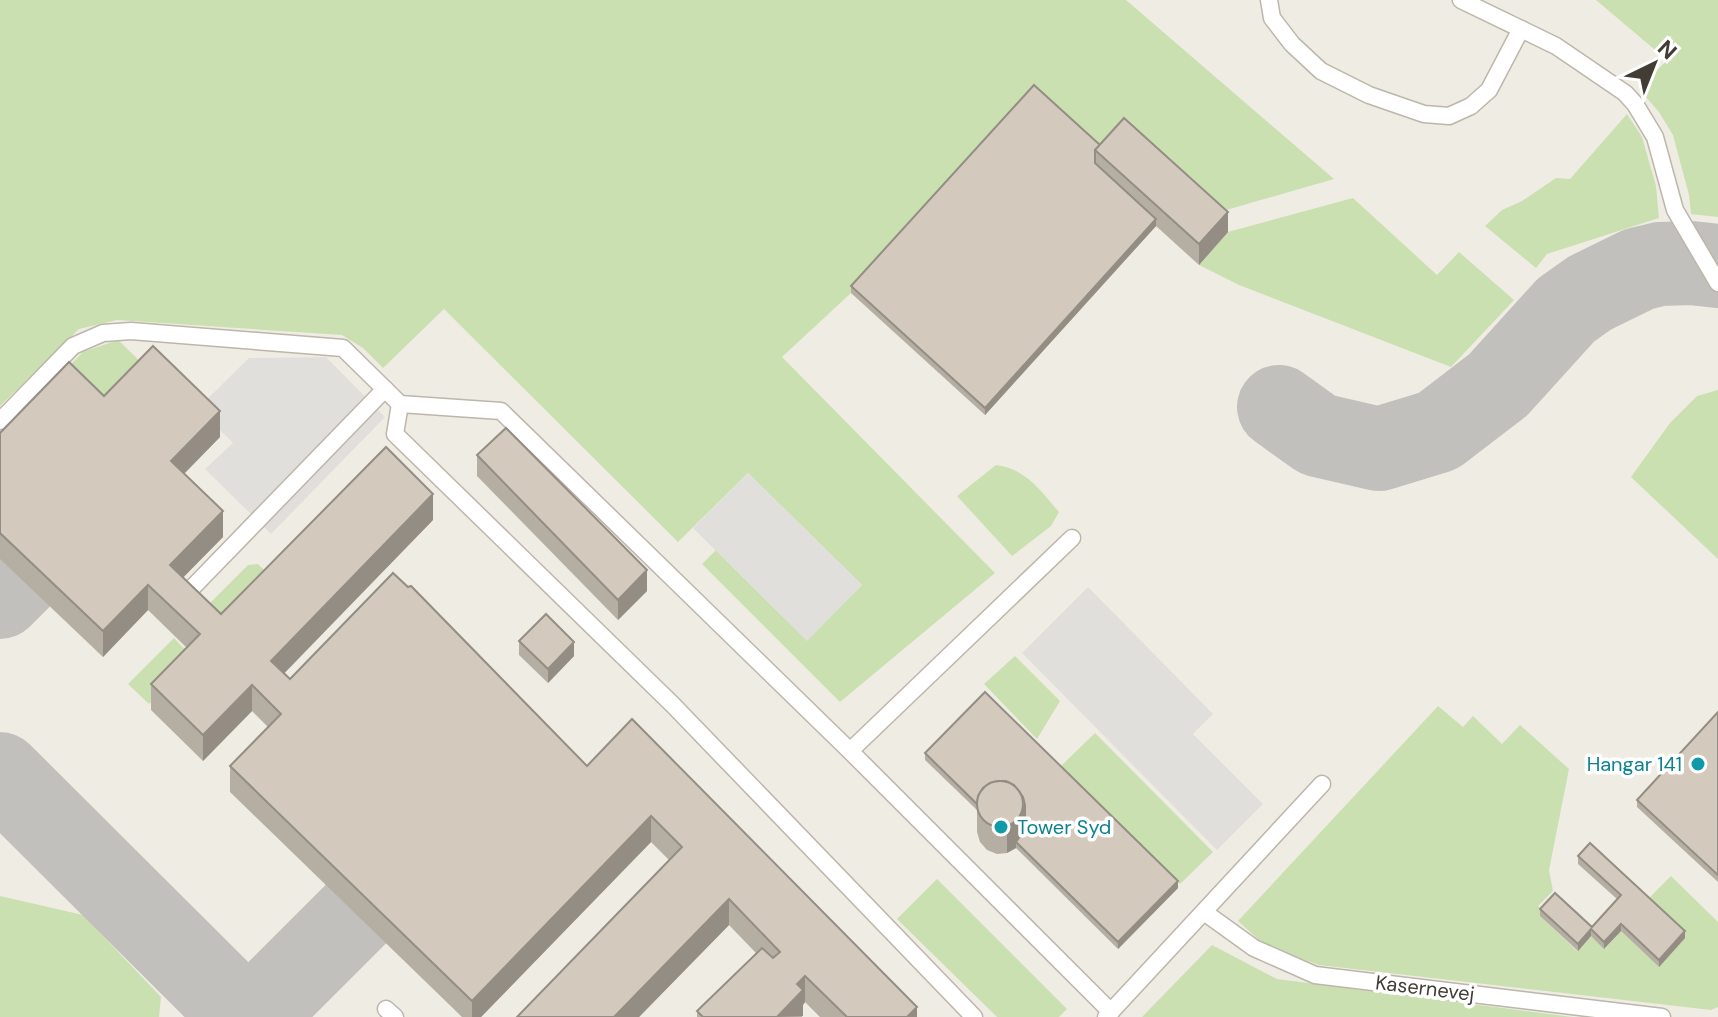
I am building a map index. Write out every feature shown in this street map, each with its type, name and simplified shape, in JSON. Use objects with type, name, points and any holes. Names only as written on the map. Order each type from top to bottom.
[{"type":"lane","points":[[1269,0],[1272,18],[1292,44],[1321,71],[1369,95],[1424,114],[1449,116],[1471,106],[1489,90],[1521,29]]},
{"type":"lane","points":[[1461,0],[1556,46],[1625,93],[1635,104],[1655,137],[1675,210],[1718,283]]},
{"type":"lane","points":[[0,421],[73,346],[103,333],[131,331],[343,348],[400,404],[501,411],[850,751],[1109,1015],[1322,784]]},
{"type":"lane","points":[[191,589],[385,389]]},
{"type":"lane","points":[[400,404],[395,434],[673,705],[974,1017]]},
{"type":"lane","points":[[850,751],[1072,538]]},
{"type":"lane","name":"Kasernevej","points":[[1204,912],[1254,948],[1315,975],[1662,1017]]},
{"type":"green space","points":[[0,0],[1126,0],[1334,179],[1209,215],[1107,158],[1034,93],[851,293],[782,357],[995,573],[840,702],[702,564],[716,550],[807,640],[862,585],[748,473],[678,542],[444,309],[383,368],[363,348],[342,335],[117,320],[79,329],[0,406]]},
{"type":"green space","points":[[1596,0],[1718,0],[1718,217],[1691,214],[1673,135],[1659,112],[1639,89],[1667,60]]},
{"type":"green space","points":[[1627,114],[1642,137],[1656,186],[1659,218],[1547,254],[1536,268],[1485,226],[1502,210],[1522,201],[1556,178],[1570,179]]},
{"type":"green space","points":[[1353,198],[1437,275],[1459,252],[1514,300],[1451,367],[1239,285],[1199,265],[1228,232]]},
{"type":"green space","points":[[118,340],[149,370],[105,418],[0,435],[83,352]]},
{"type":"green space","points":[[1718,390],[1718,559],[1631,477],[1670,423],[1697,396]]},
{"type":"green space","points":[[996,465],[1024,476],[1059,512],[1051,526],[1012,556],[957,496]]},
{"type":"green space","points":[[258,564],[273,579],[217,634],[198,615],[248,565]]},
{"type":"green space","points":[[174,638],[194,659],[149,704],[128,684]]},
{"type":"green space","points":[[1015,656],[1060,701],[1037,739],[984,684]]},
{"type":"green space","points":[[1438,706],[1463,727],[1473,716],[1502,744],[1520,725],[1569,769],[1549,870],[1553,891],[1538,906],[1544,912],[1540,916],[1577,951],[1591,936],[1605,949],[1621,931],[1659,967],[1646,901],[1671,876],[1718,922],[1718,1007],[1711,1010],[1319,965],[1259,940],[1238,921]]},
{"type":"green space","points":[[1095,733],[1213,852],[1180,884],[1060,767]]},
{"type":"green space","points":[[937,879],[1067,1009],[1059,1017],[997,1017],[897,919]]},
{"type":"green space","points":[[0,896],[83,915],[161,997],[159,1017],[0,1017]]},
{"type":"green space","points":[[1212,945],[1277,979],[1572,1017],[1142,1017]]},
{"type":"shaded area","points":[[326,357],[385,417],[271,534],[205,469],[233,443],[198,408],[249,358]]},
{"type":"shaded area","points":[[748,473],[862,585],[807,641],[693,528]]},
{"type":"shaded area","points":[[1088,587],[1213,714],[1193,734],[1263,804],[1217,850],[1022,653]]},
{"type":"building","points":[[1034,85],[1100,145],[1095,150],[1095,163],[1156,219],[985,408],[851,286]]},
{"type":"building","points":[[1124,118],[1228,212],[1199,244],[1095,150]]},
{"type":"building","points":[[153,346],[220,411],[171,461],[223,511],[170,565],[221,614],[386,447],[433,494],[271,661],[290,679],[393,573],[408,587],[411,586],[587,766],[632,719],[917,1007],[907,1017],[847,1017],[805,976],[797,984],[803,990],[777,1017],[703,1017],[697,1011],[762,948],[773,958],[780,952],[729,899],[614,1017],[517,1017],[682,847],[651,816],[472,1001],[230,766],[281,714],[252,685],[203,735],[151,684],[200,634],[148,585],[103,631],[0,533],[0,433],[69,362],[104,396]]},
{"type":"building","points":[[506,428],[647,570],[618,600],[477,455]]},
{"type":"building","points":[[546,614],[574,642],[548,669],[519,641]]},
{"type":"building","points":[[985,692],[1178,881],[1118,942],[1016,842],[1025,824],[1025,805],[1014,785],[1006,781],[990,783],[978,796],[977,804],[925,753]]},
{"type":"building","name":"Hangar 141","points":[[1718,712],[1718,875],[1637,800]]},
{"type":"building","points":[[1000,781],[1017,787],[1023,804],[1017,821],[1000,827],[983,821],[977,804],[983,787]]},
{"type":"building","points":[[1590,843],[1685,931],[1659,960],[1621,924],[1604,942],[1591,929],[1578,944],[1540,909],[1555,893],[1592,927],[1621,895],[1578,856]]},
{"type":"taxiway","points":[[1279,407],[1318,435],[1379,449],[1438,431],[1498,385],[1566,310],[1590,293],[1639,269],[1660,264],[1718,266]]},
{"type":"taxiway","points":[[0,597],[19,578]]},
{"type":"taxiway","points":[[0,774],[244,1017]]},
{"type":"taxiway","points":[[253,1017],[356,914]]},
{"type":"place","name":"Hangar 141","points":[[1698,764]]},
{"type":"place","name":"Tower Syd","points":[[1001,827]]}]
